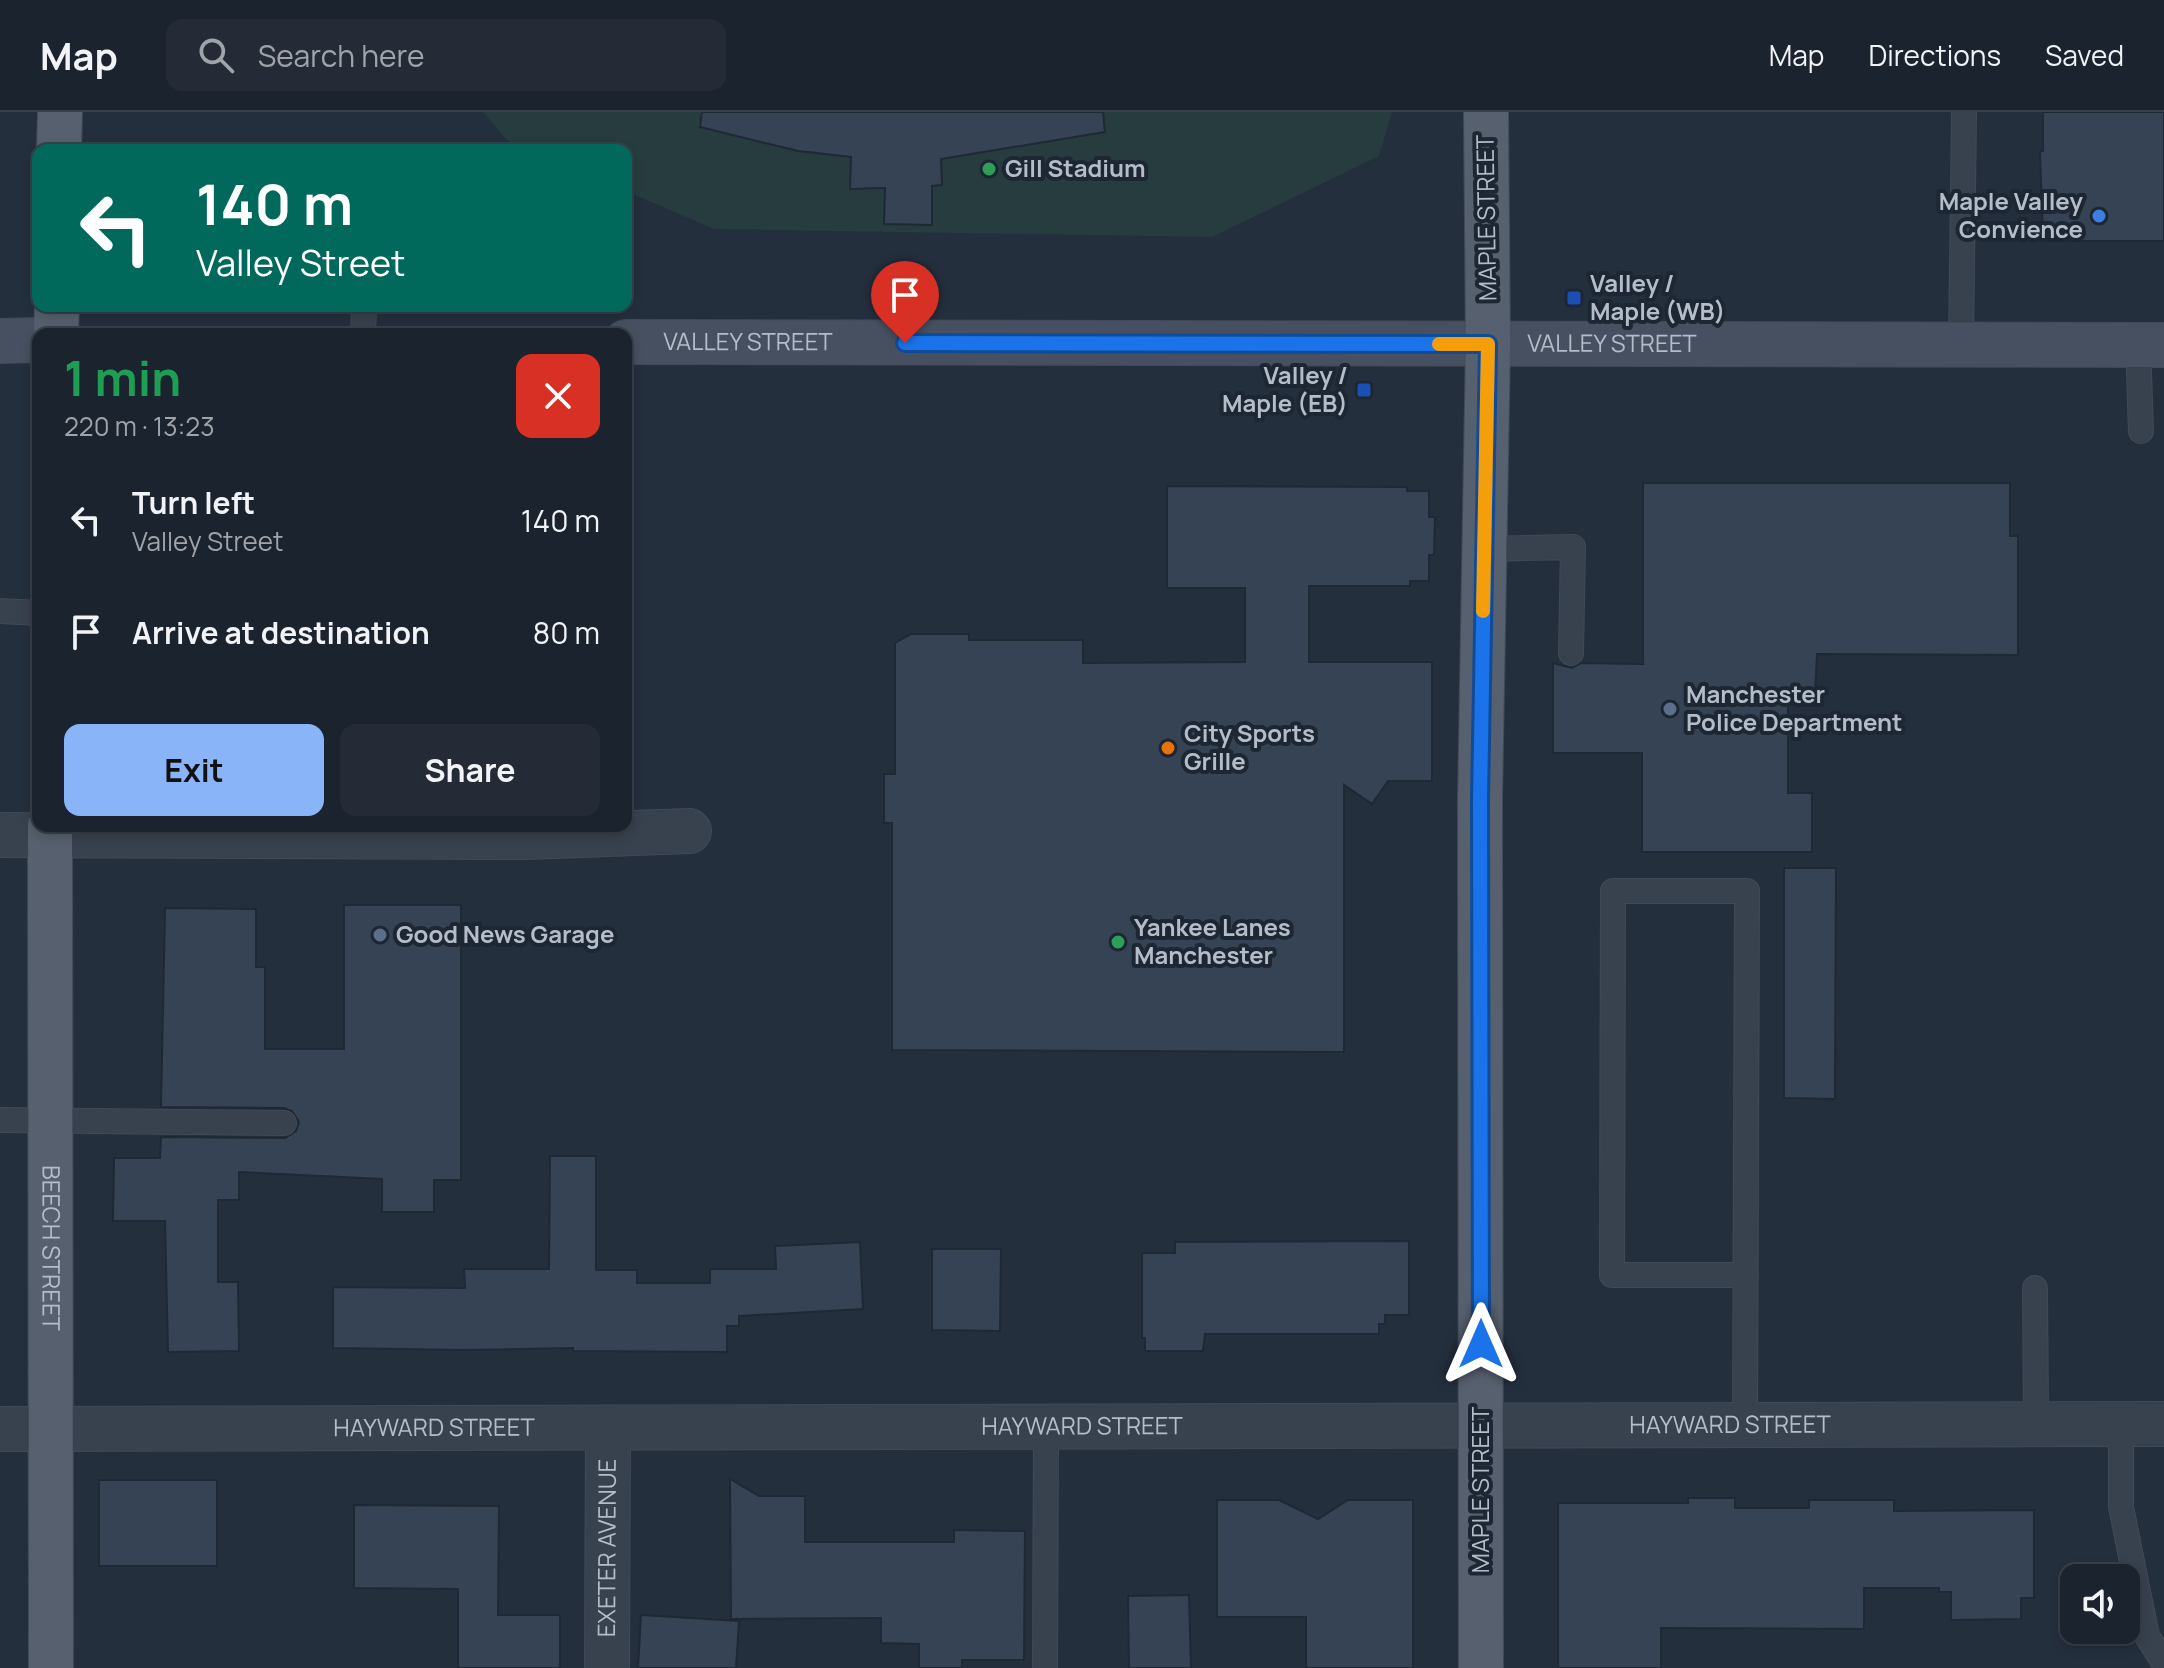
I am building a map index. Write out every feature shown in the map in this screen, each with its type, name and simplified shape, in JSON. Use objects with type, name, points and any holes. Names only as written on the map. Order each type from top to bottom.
[{"type":"main road","points":[[59,144],[60,112]]},
{"type":"main road","name":"MAPLE STREET","points":[[1481,1668],[1480,800],[1488,344],[1486,112]]},
{"type":"main road","points":[[0,341],[32,340]]},
{"type":"main road","name":"VALLEY STREET","points":[[632,342],[2151,344]]},
{"type":"main road","name":"BEECH STREET","points":[[50,832],[51,1668]]},
{"type":"street","points":[[186,832],[525,837],[689,831]]},
{"type":"street","points":[[0,835],[32,832]]},
{"type":"street","name":"HAYWARD STREET","points":[[0,1429],[2164,1424]]},
{"type":"street","name":"EXETER AVENUE","points":[[607,1668],[608,1428]]},
{"type":"lane","points":[[1961,345],[1964,112]]},
{"type":"lane","points":[[2141,431],[2151,344]]},
{"type":"lane","points":[[1484,549],[1573,547],[1571,653]]},
{"type":"lane","points":[[0,611],[32,613]]},
{"type":"lane","points":[[1745,1426],[1746,1275],[1747,891],[1613,891],[1612,1275],[1746,1275]]},
{"type":"lane","points":[[0,1120],[284,1123]]},
{"type":"lane","points":[[2035,1288],[2036,1425]]},
{"type":"lane","points":[[2121,1425],[2121,1507],[2147,1636],[2164,1663]]},
{"type":"lane","points":[[1045,1668],[1046,1426]]},
{"type":"green space","name":"Gill Stadium","points":[[483,112],[1392,112],[1379,156],[1212,237],[714,229],[632,194],[632,144],[516,144],[507,140]]},
{"type":"building","points":[[702,112],[1103,112],[1105,132],[941,159],[942,185],[932,186],[932,225],[884,224],[885,188],[850,189],[851,157],[798,151],[700,127]]},
{"type":"building","points":[[2043,112],[2164,112],[2164,241],[2043,241],[2040,151],[2043,151]]},
{"type":"building","name":"Manchester Police Department","points":[[1643,483],[2010,483],[2010,536],[2018,536],[2018,655],[1817,654],[1815,695],[1788,695],[1788,793],[1812,793],[1812,852],[1642,852],[1642,753],[1553,753],[1553,663],[1572,668],[1581,663],[1643,664]]},
{"type":"building","name":"Yankee Lanes Manchester","points":[[1167,486],[1407,487],[1407,491],[1429,491],[1429,517],[1435,517],[1434,555],[1429,555],[1429,581],[1410,581],[1410,586],[1309,586],[1309,662],[1432,662],[1432,781],[1388,781],[1372,804],[1344,785],[1344,1052],[892,1050],[892,823],[884,823],[884,774],[895,774],[895,643],[911,634],[969,634],[969,640],[1083,640],[1083,663],[1245,662],[1245,588],[1167,588]]},
{"type":"building","points":[[1784,868],[1836,868],[1835,1099],[1784,1098]]},
{"type":"building","points":[[344,905],[461,905],[461,1180],[434,1180],[434,1212],[382,1212],[382,1179],[239,1172],[239,1200],[218,1200],[218,1282],[238,1282],[239,1351],[168,1352],[165,1221],[113,1221],[114,1158],[160,1158],[161,1137],[285,1138],[296,1131],[299,1122],[292,1111],[284,1108],[161,1107],[165,908],[256,909],[256,967],[265,967],[265,1049],[344,1049]]},
{"type":"building","points":[[550,1156],[596,1156],[596,1270],[637,1270],[637,1283],[710,1283],[710,1269],[776,1269],[775,1246],[860,1242],[863,1309],[739,1316],[739,1326],[727,1326],[727,1352],[573,1351],[573,1348],[333,1348],[333,1287],[465,1288],[464,1269],[549,1269]]},
{"type":"building","points":[[1409,1241],[1409,1315],[1385,1315],[1385,1324],[1379,1324],[1379,1334],[1205,1334],[1203,1351],[1145,1351],[1145,1338],[1142,1338],[1142,1253],[1175,1253],[1175,1242]]},
{"type":"building","points":[[932,1249],[1001,1249],[1000,1331],[932,1330]]},
{"type":"building","points":[[730,1479],[759,1496],[805,1496],[805,1542],[954,1542],[954,1530],[1025,1531],[1024,1660],[962,1660],[962,1668],[919,1668],[919,1644],[881,1643],[881,1618],[731,1619]]},
{"type":"building","points":[[99,1480],[217,1480],[217,1566],[99,1566]]},
{"type":"building","points":[[1688,1498],[1735,1498],[1735,1508],[1809,1508],[1809,1500],[1894,1500],[1894,1511],[2034,1510],[2034,1598],[2021,1598],[2021,1619],[1951,1620],[1951,1592],[1939,1592],[1939,1588],[1864,1588],[1864,1629],[1661,1628],[1661,1668],[1558,1668],[1558,1503],[1688,1503]]},
{"type":"building","points":[[1217,1500],[1279,1500],[1318,1519],[1348,1500],[1413,1500],[1413,1668],[1306,1668],[1306,1617],[1217,1617]]},
{"type":"building","points":[[354,1505],[499,1506],[498,1615],[560,1615],[560,1668],[458,1668],[458,1589],[354,1588]]},
{"type":"building","points":[[1189,1595],[1191,1668],[1129,1668],[1128,1596]]},
{"type":"building","points":[[641,1615],[739,1621],[736,1668],[638,1668]]},
{"type":"slow traffic","points":[[1439,344],[1488,344],[1483,611]]},
{"type":"place","name":"Gill Stadium","points":[[989,169]]},
{"type":"place","name":"Maple Valley Convience","points":[[2099,216]]},
{"type":"place","name":"Valley / Maple (WB)","points":[[1574,298]]},
{"type":"place","name":"Valley / Maple (EB)","points":[[1364,390]]},
{"type":"place","name":"Manchester Police Department","points":[[1670,709]]},
{"type":"place","name":"City Sports Grille","points":[[1168,748]]},
{"type":"place","name":"Good News Garage","points":[[380,935]]},
{"type":"place","name":"Yankee Lanes Manchester","points":[[1118,942]]},
{"type":"route","points":[[905,343],[1488,344],[1480,800],[1481,1344]]}]
